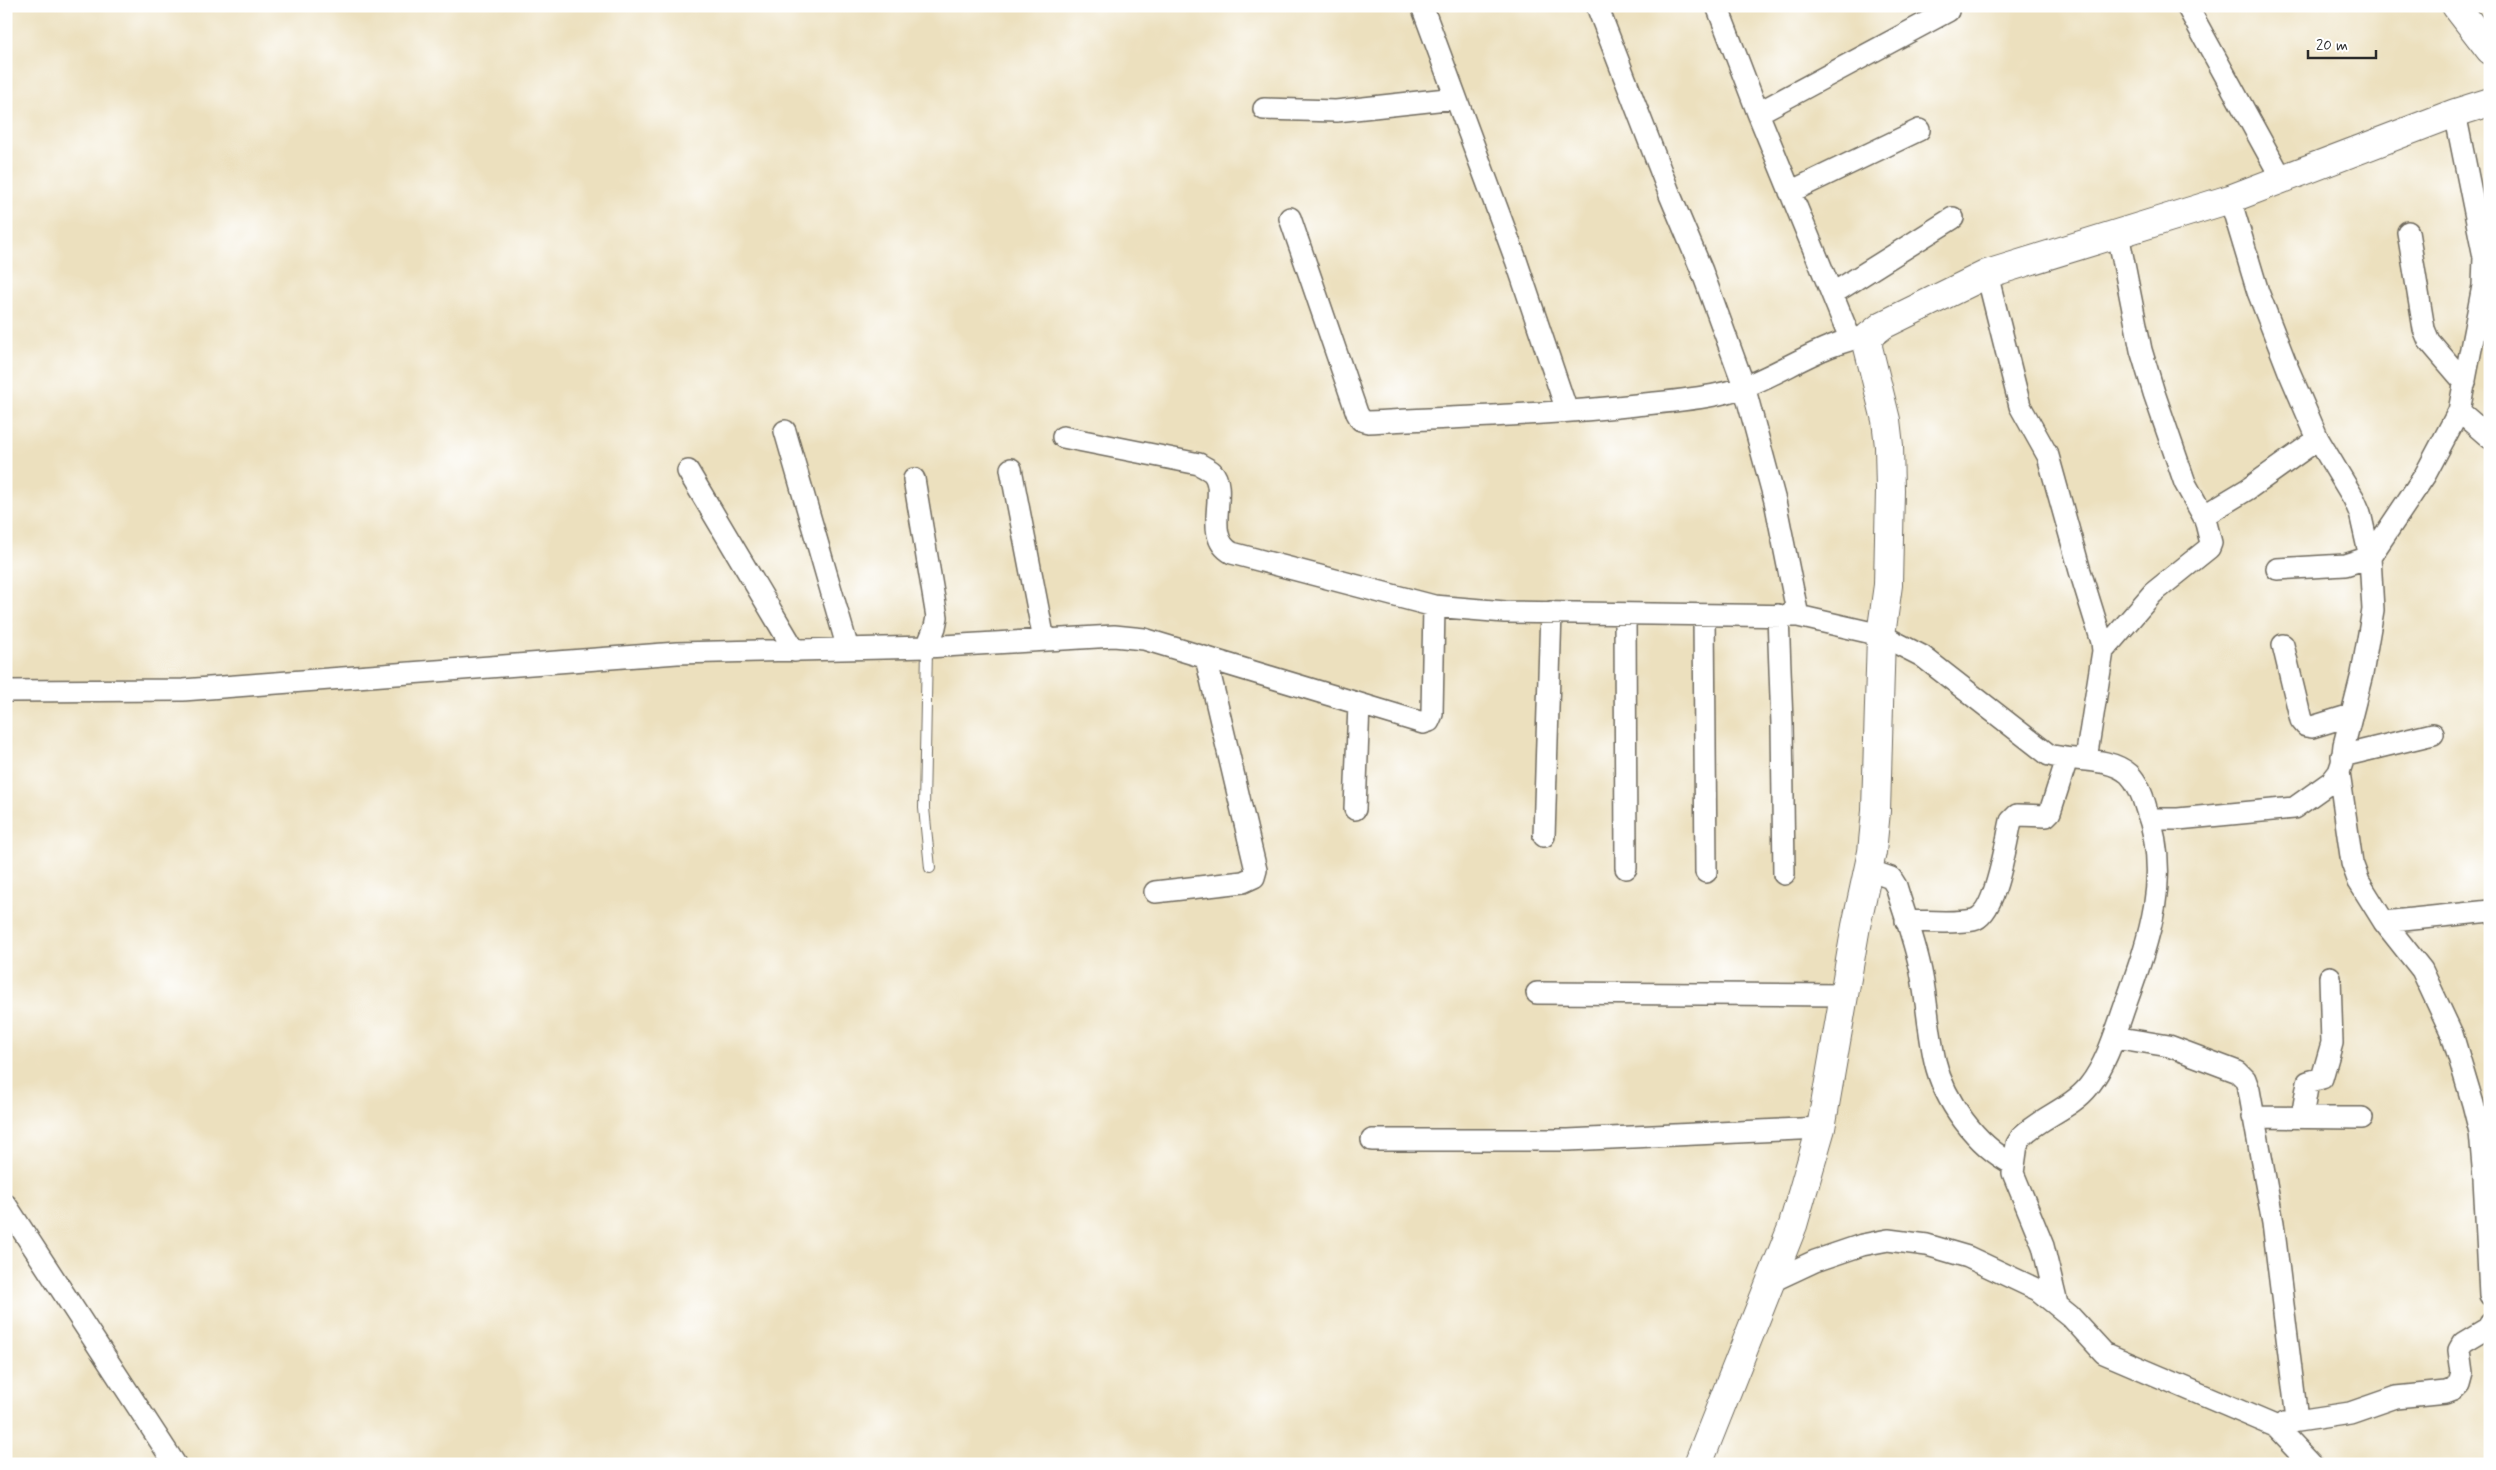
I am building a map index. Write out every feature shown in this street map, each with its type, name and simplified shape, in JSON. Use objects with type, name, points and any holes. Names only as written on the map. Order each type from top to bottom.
[{"type":"street","points":[[1422,6],[1516,260],[1567,411]]},
{"type":"street","points":[[1597,6],[1666,187],[1702,271],[1744,386],[1776,501],[1788,615],[1782,724],[1784,874]]},
{"type":"street","points":[[1698,1464],[1793,1225],[1821,1128],[1868,870],[1876,811],[1881,635],[1888,585],[1889,446],[1886,420],[1868,346],[1832,294],[1758,113],[1717,6]]},
{"type":"street","points":[[2187,6],[2282,179]]},
{"type":"street","points":[[2456,6],[2490,50]]},
{"type":"street","points":[[1758,113],[1948,11]]},
{"type":"street","points":[[1264,109],[1336,111],[1456,98]]},
{"type":"street","points":[[1290,218],[1356,414],[1361,420],[1368,422],[1567,411],[1703,398],[1744,386],[1860,337],[1987,274],[2230,199],[2455,113],[2490,102]]},
{"type":"street","points":[[2277,569],[2345,565],[2370,557],[2425,475],[2459,411],[2487,257],[2455,113]]},
{"type":"street","points":[[1790,192],[1919,130]]},
{"type":"street","points":[[2151,819],[2178,819],[2294,808],[2332,782],[2341,764],[2362,674],[2373,610],[2370,557],[2360,513],[2354,498],[2318,439],[2258,292],[2230,199]]},
{"type":"street","points":[[1832,294],[1953,218]]},
{"type":"street","points":[[2408,232],[2424,329],[2429,341],[2465,383]]},
{"type":"street","points":[[1906,922],[1973,920],[1983,914],[1997,884],[2011,821],[2017,815],[2046,816],[2050,812],[2077,759],[2103,651],[2153,593],[2209,548],[2211,543],[2205,519],[2185,483],[2141,350],[2118,234]]},
{"type":"street","points":[[1987,274],[2020,406],[2048,456],[2103,651]]},
{"type":"street","points":[[2459,411],[2490,438]]},
{"type":"street","points":[[785,432],[848,649]]},
{"type":"street","points":[[1063,437],[1199,464],[1214,473],[1217,482],[1219,540],[1224,548],[1232,553],[1434,606],[1625,614],[1788,615],[1881,635],[1922,656],[2049,755],[2120,768],[2132,778],[2151,819],[2158,868],[2153,920],[2145,949],[2114,1037],[2088,1087],[2022,1136],[2014,1164],[2015,1182],[2033,1219],[2045,1253],[2057,1304]]},
{"type":"street","points":[[2205,519],[2212,510],[2248,488],[2318,439]]},
{"type":"street","points":[[1010,469],[1044,640]]},
{"type":"street","points":[[688,471],[795,650]]},
{"type":"street","points":[[914,479],[937,611],[936,627],[927,647]]},
{"type":"street","points":[[6,692],[183,690],[677,653],[927,647],[1131,636],[1423,723],[1429,721],[1432,714],[1434,606]]},
{"type":"street","points":[[1544,836],[1551,612]]},
{"type":"street","points":[[1625,614],[1626,868]]},
{"type":"street","points":[[1704,615],[1706,872]]},
{"type":"street","points":[[2284,645],[2301,720],[2306,726],[2351,715]]},
{"type":"street","points":[[1155,892],[1244,882],[1254,877],[1256,870],[1206,658]]},
{"type":"street","points":[[1355,809],[1359,704]]},
{"type":"street","points":[[2341,764],[2433,734]]},
{"type":"street","points":[[2341,764],[2352,863],[2359,882],[2384,922],[2413,957],[2427,980],[2452,1034],[2473,1104],[2480,1132],[2490,1295]]},
{"type":"street","points":[[1868,870],[1891,878],[1894,881],[1920,965],[1939,1074],[1955,1106],[1972,1130],[1988,1147],[2014,1164]]},
{"type":"street","points":[[2384,922],[2490,911]]},
{"type":"street","points":[[2302,1117],[2308,1082],[2322,1078],[2332,1043],[2330,977]]},
{"type":"street","points":[[1537,993],[1844,995]]},
{"type":"street","points":[[2114,1037],[2169,1046],[2238,1072],[2245,1079],[2250,1090],[2253,1117],[2274,1224],[2297,1419]]},
{"type":"street","points":[[2253,1117],[2362,1118]]},
{"type":"street","points":[[1372,1140],[1568,1140],[1821,1128]]},
{"type":"street","points":[[6,1205],[175,1464]]},
{"type":"street","points":[[1768,1284],[1816,1261],[1862,1245],[1888,1240],[1927,1245],[1968,1257],[2038,1290],[2057,1304],[2104,1353],[2275,1426],[2311,1464]]},
{"type":"street","points":[[2275,1426],[2297,1419],[2363,1410],[2384,1400],[2454,1389],[2459,1384],[2462,1373],[2459,1350],[2463,1342],[2488,1328],[2490,1324]]},
{"type":"lane","points":[[927,647],[924,808],[930,868]]}]
